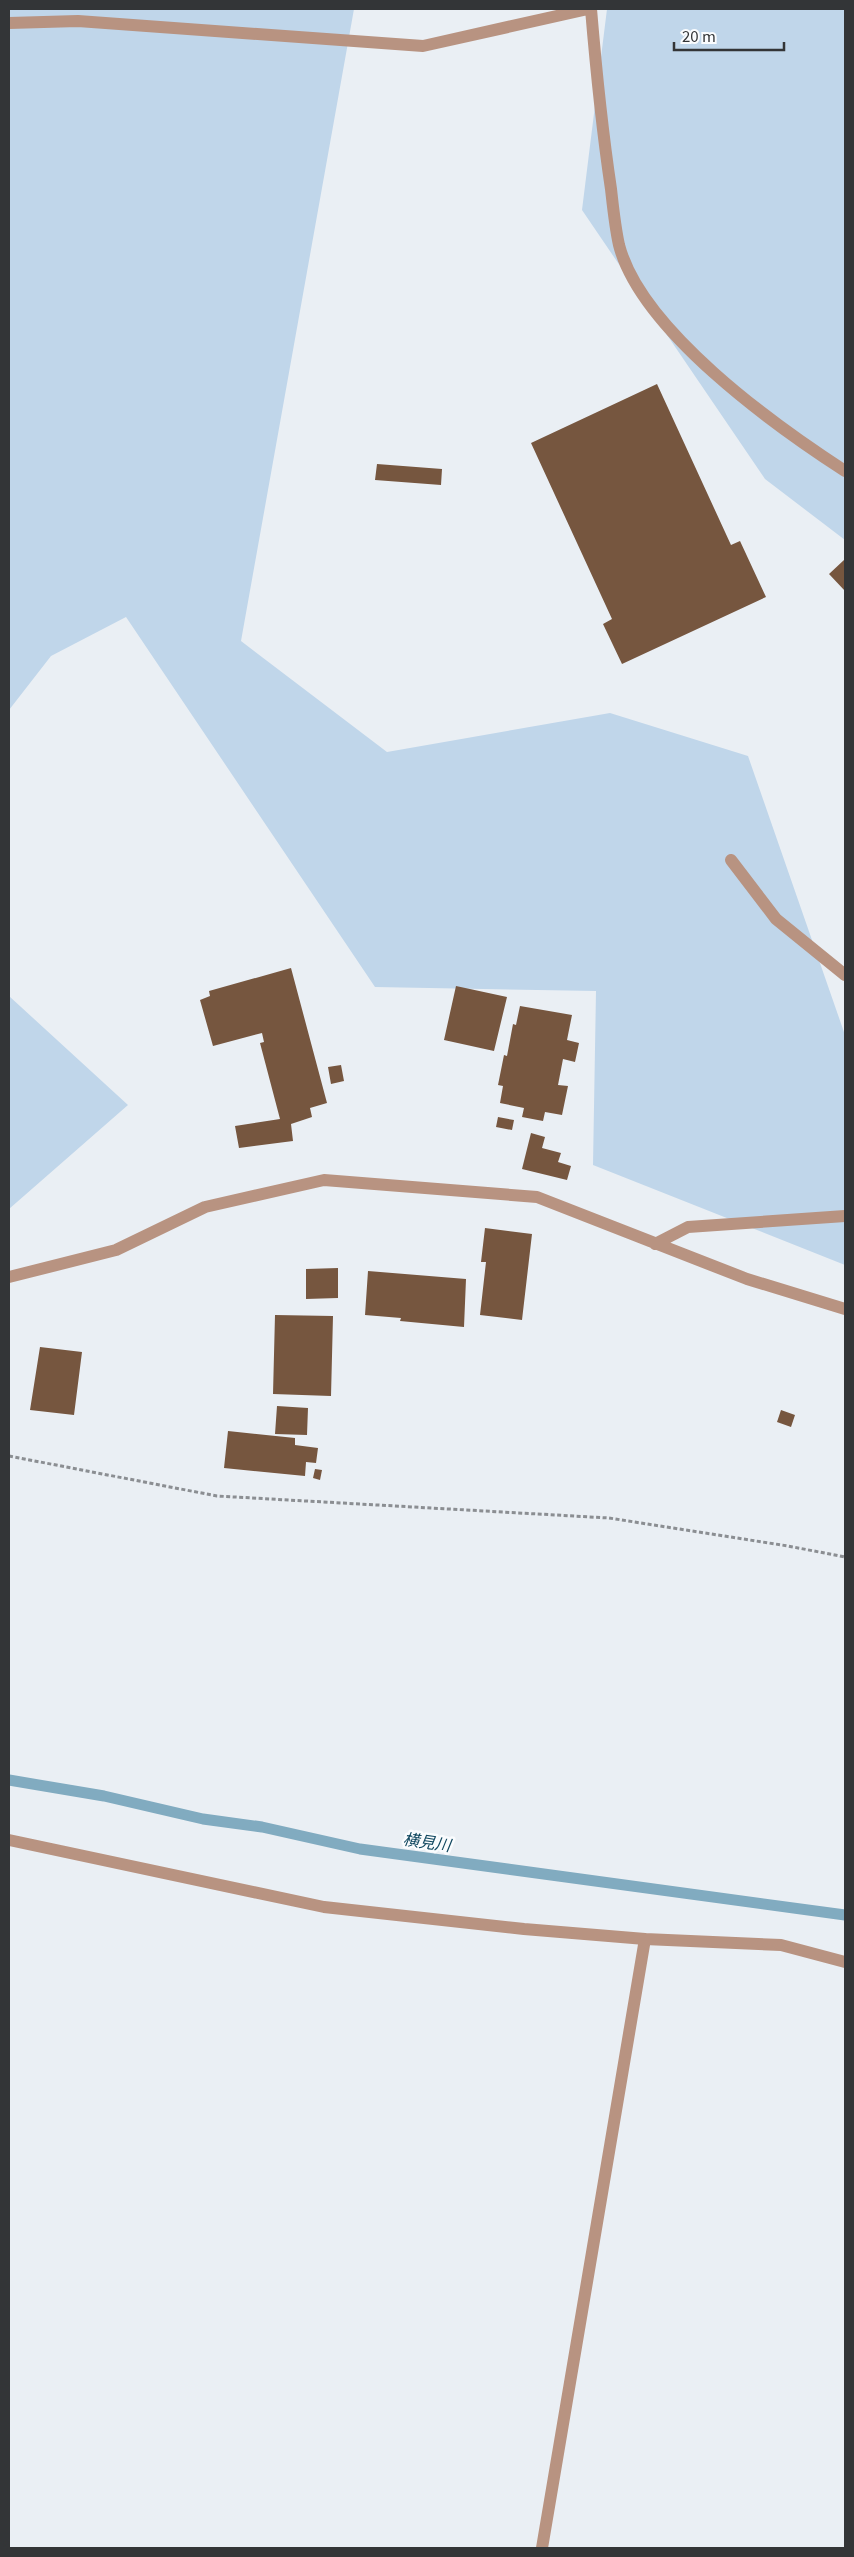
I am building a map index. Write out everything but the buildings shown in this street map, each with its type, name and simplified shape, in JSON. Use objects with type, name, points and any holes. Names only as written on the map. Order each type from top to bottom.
[{"type":"street","points":[[9,23],[78,21],[423,46],[589,9],[603,138],[619,246],[640,293],[673,333],[753,406],[845,471]]},
{"type":"street","points":[[731,860],[776,919],[845,975]]},
{"type":"street","points":[[9,1277],[116,1250],[205,1207],[324,1180],[537,1197],[746,1279],[845,1309]]},
{"type":"street","points":[[655,1244],[688,1228],[845,1216]]},
{"type":"street","points":[[9,1840],[324,1907],[524,1929],[644,1939],[781,1945],[845,1962]]},
{"type":"street","points":[[542,2548],[644,1939]]},
{"type":"path","points":[[9,1456],[217,1496],[609,1518],[788,1546],[845,1557]]},
{"type":"shaded area","points":[[9,9],[354,9],[241,641],[387,752],[610,713],[748,756],[845,1035],[845,1265],[593,1165],[596,991],[375,987],[126,617],[51,656],[9,710]]},
{"type":"shaded area","points":[[607,9],[845,9],[845,540],[765,479],[582,210]]},
{"type":"shaded area","points":[[9,996],[128,1105],[9,1209]]},
{"type":"waterway","name":"横見川","points":[[9,1780],[104,1796],[203,1819],[262,1827],[360,1849],[845,1915]]}]
